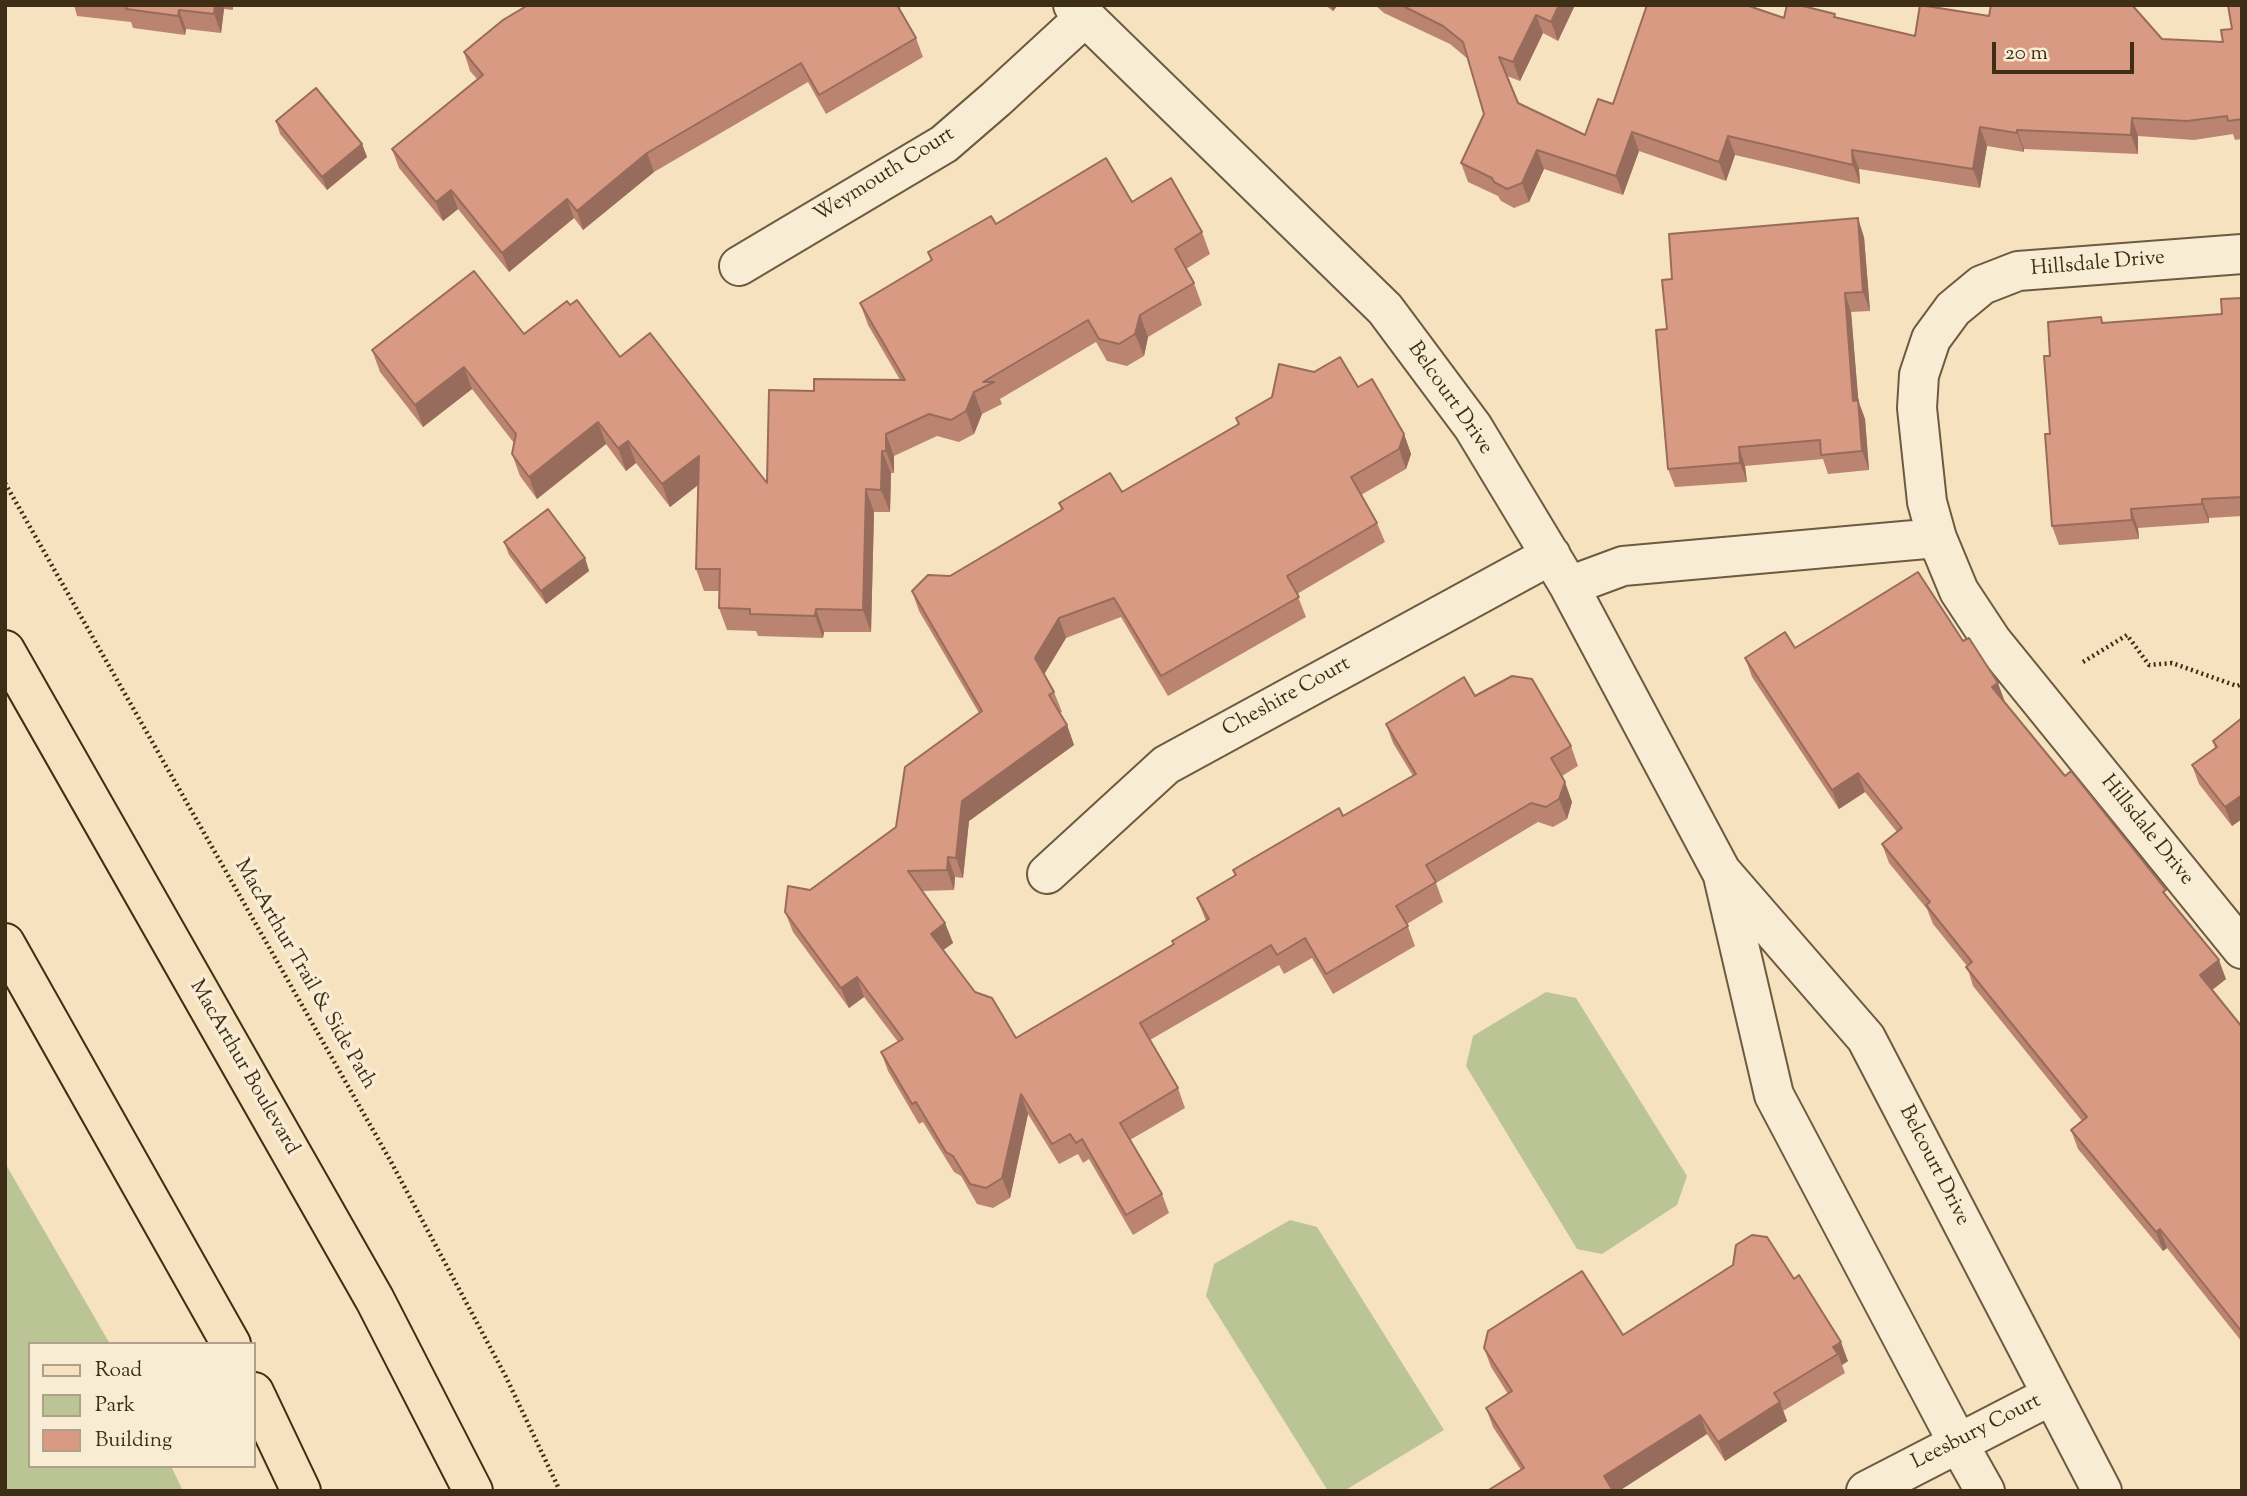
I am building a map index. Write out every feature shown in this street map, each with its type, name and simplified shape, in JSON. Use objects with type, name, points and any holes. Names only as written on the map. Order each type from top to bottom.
[{"type":"main road","name":"MacArthur Boulevard","points":[[5,650],[375,1300],[473,1491]]},
{"type":"main road","points":[[5,943],[229,1342]]},
{"type":"main road","points":[[256,1396],[301,1491]]},
{"type":"street","name":"Weymouth Court","points":[[738,266],[944,144],[996,99],[1079,11]]},
{"type":"street","name":"Belcourt Drive","points":[[1079,11],[1385,309],[1472,427],[1560,570],[1721,871],[1866,1038],[2102,1491]]},
{"type":"street","name":"Hillsdale Drive","points":[[2242,254],[2018,271],[1982,285],[1953,309],[1931,339],[1919,375],[1917,408],[1927,502],[1937,538],[1959,591],[1992,641],[2242,949]]},
{"type":"street","points":[[1560,570],[1937,538]]},
{"type":"street","name":"Cheshire Court","points":[[1047,874],[1166,765],[1560,570]]},
{"type":"street","name":"Belcourt Drive","points":[[1721,871],[1774,1095],[1985,1491]]},
{"type":"street","name":"Leesbury Court","points":[[1866,1491],[2052,1395]]},
{"type":"path","name":"MacArthur Trail & Side Path","points":[[5,483],[390,1160],[506,1377],[560,1491]]},
{"type":"path","points":[[2083,662],[2127,635],[2150,665],[2172,663],[2237,686],[2242,684]]},
{"type":"green space","points":[[1546,992],[1576,998],[1687,1176],[1677,1205],[1602,1254],[1577,1249],[1466,1066],[1473,1036]]},
{"type":"green space","points":[[5,1163],[109,1342],[28,1342],[28,1468],[172,1468],[183,1491],[5,1491]]},
{"type":"green space","points":[[1290,1220],[1317,1227],[1444,1430],[1344,1491],[1328,1491],[1206,1296],[1214,1264]]},
{"type":"building","points":[[127,5],[215,5],[214,14],[179,10],[178,16],[126,9]]},
{"type":"building","points":[[528,5],[897,5],[916,38],[819,95],[801,63],[647,153],[577,211],[567,199],[502,253],[451,190],[436,202],[392,149],[483,75],[464,52],[503,20]]},
{"type":"building","points":[[1401,5],[1559,5],[1551,22],[1536,15],[1513,62],[1499,57],[1518,103],[1585,135],[1598,99],[1613,104],[1647,5],[1746,5],[1784,18],[1787,5],[1799,5],[1835,14],[1834,17],[1915,36],[1920,5],[1989,16],[1991,5],[2132,5],[2162,39],[2223,42],[2221,30],[2232,29],[2228,5],[2242,5],[2242,119],[2228,121],[2227,116],[2187,121],[2132,118],[2131,135],[2017,130],[2017,133],[1980,127],[1973,169],[1852,150],[1853,165],[1728,136],[1719,162],[1632,132],[1616,176],[1537,150],[1522,183],[1507,189],[1492,178],[1461,163],[1484,114],[1463,42],[1443,26]]},
{"type":"building","points":[[316,88],[362,144],[322,177],[276,121]]},
{"type":"building","points":[[1106,158],[1132,202],[1171,178],[1202,232],[1175,249],[1194,283],[1140,315],[1135,334],[1119,344],[1099,339],[1088,320],[983,382],[994,382],[974,392],[966,411],[951,420],[929,414],[886,434],[886,451],[882,451],[881,490],[866,489],[863,610],[816,609],[815,616],[750,614],[750,609],[719,608],[720,569],[696,569],[699,456],[662,484],[628,441],[618,448],[598,422],[529,477],[512,454],[516,434],[464,367],[415,405],[372,350],[474,271],[524,334],[567,301],[570,305],[577,300],[620,357],[650,333],[767,483],[769,390],[814,391],[814,379],[905,380],[860,303],[932,260],[928,252],[991,216],[996,224]]},
{"type":"building","points":[[1858,218],[1863,292],[1845,293],[1853,401],[1858,400],[1862,451],[1821,455],[1820,440],[1739,447],[1740,463],[1668,469],[1656,330],[1667,329],[1662,280],[1672,279],[1669,234]]},
{"type":"building","points":[[2242,298],[2242,497],[2202,499],[2202,504],[2131,509],[2132,520],[2052,526],[2045,434],[2050,434],[2044,356],[2050,356],[2048,322],[2101,317],[2102,323],[2222,314],[2221,299]]},
{"type":"building","points":[[1340,357],[1358,387],[1372,379],[1404,434],[1399,449],[1351,477],[1377,523],[1287,576],[1299,597],[1161,676],[1114,598],[1059,618],[1035,658],[1054,692],[1049,695],[1067,725],[962,801],[956,858],[948,857],[947,870],[908,871],[945,923],[931,934],[975,992],[992,998],[1016,1038],[1174,944],[1172,941],[1209,919],[1197,898],[1236,875],[1233,870],[1339,808],[1343,816],[1416,774],[1386,724],[1464,677],[1475,696],[1512,676],[1532,679],[1571,746],[1551,758],[1565,782],[1559,799],[1546,807],[1531,803],[1426,865],[1436,882],[1396,906],[1408,926],[1326,974],[1305,938],[1277,955],[1271,945],[1140,1023],[1178,1088],[1120,1123],[1162,1194],[1126,1215],[1082,1139],[1076,1143],[1070,1134],[1052,1144],[1021,1094],[1002,1178],[986,1188],[970,1184],[953,1156],[946,1152],[916,1102],[912,1104],[881,1052],[903,1039],[857,977],[841,988],[785,912],[788,886],[810,890],[896,827],[905,767],[982,711],[912,591],[928,575],[950,576],[1063,509],[1059,503],[1110,473],[1122,492],[1239,424],[1236,418],[1272,397],[1279,364],[1314,372]]},
{"type":"building","points":[[548,509],[585,558],[541,591],[504,542]]},
{"type":"building","points":[[1918,572],[1963,641],[1969,638],[1998,683],[1992,687],[2065,776],[2071,771],[2166,890],[2163,892],[2219,960],[2200,975],[2242,1027],[2242,1332],[2160,1229],[2156,1232],[2071,1130],[2087,1117],[1966,967],[1972,962],[1926,905],[1930,902],[1882,844],[1902,828],[1858,773],[1832,790],[1745,658],[1785,632],[1795,648]]},
{"type":"building","points":[[2242,718],[2242,795],[2225,807],[2192,765],[2217,747],[2213,741]]},
{"type":"building","points":[[1752,1235],[1767,1237],[1794,1279],[1799,1275],[1841,1342],[1833,1347],[1838,1354],[1774,1393],[1780,1402],[1718,1442],[1700,1415],[1604,1476],[1613,1491],[1487,1491],[1524,1468],[1486,1408],[1512,1391],[1484,1348],[1488,1331],[1582,1271],[1623,1335],[1733,1265],[1736,1245]]}]
